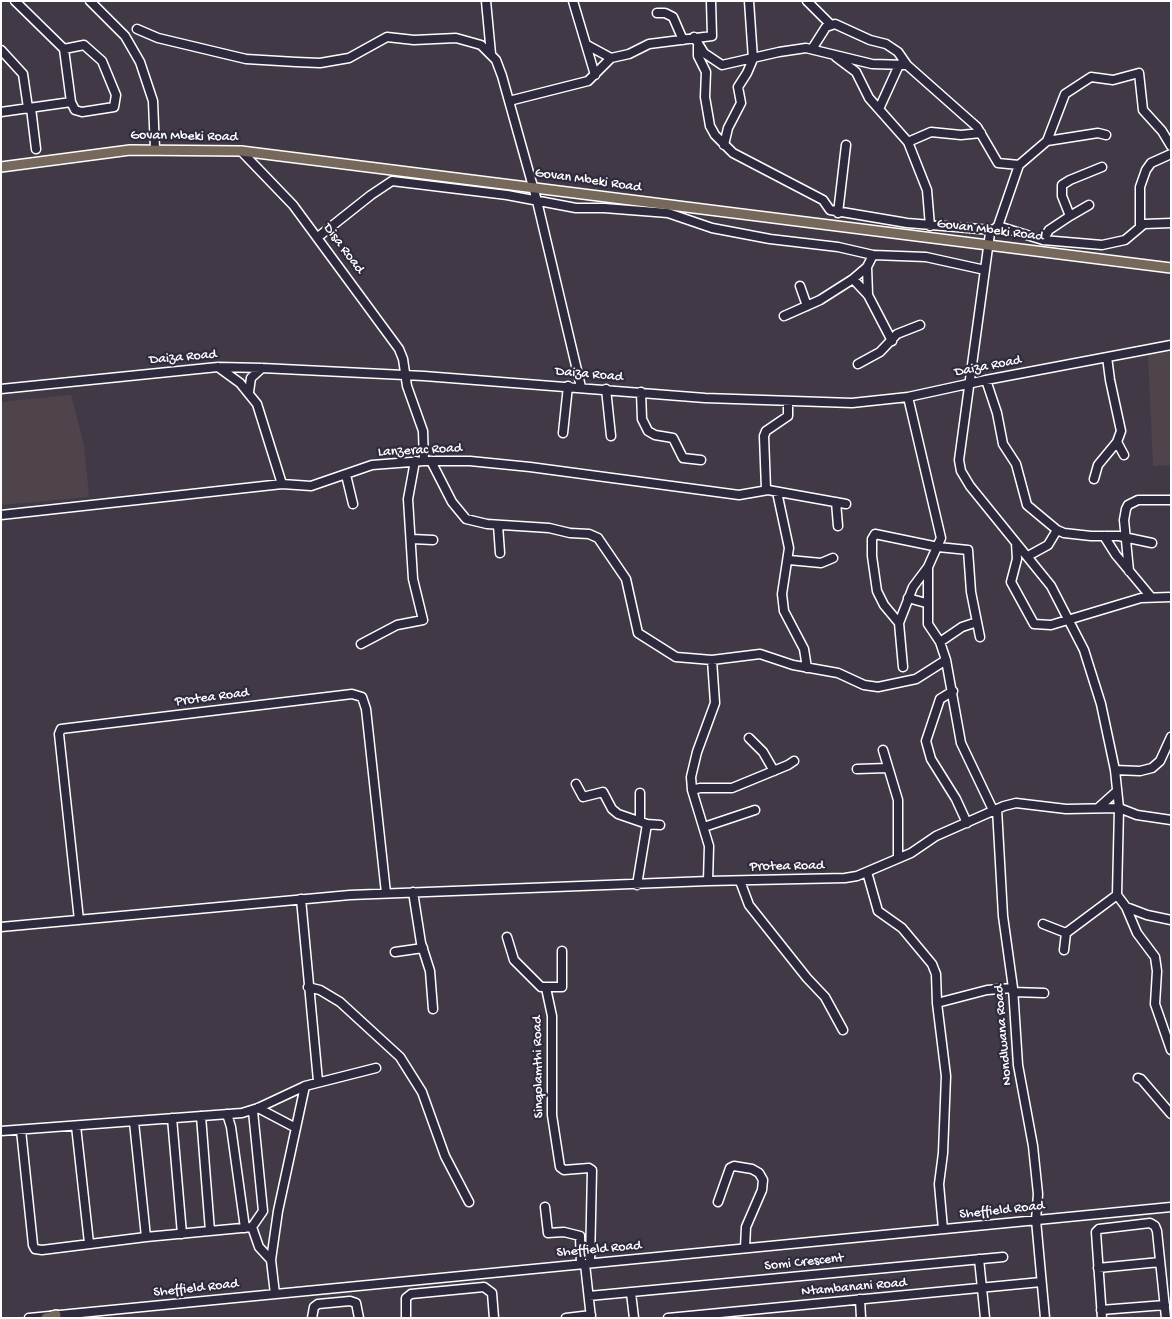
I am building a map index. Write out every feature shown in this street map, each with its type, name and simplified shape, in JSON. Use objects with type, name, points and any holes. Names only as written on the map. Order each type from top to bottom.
[{"type":"main road","name":"Govan Mbeki Road","points":[[1,167],[107,152],[155,149],[241,151],[1171,268]]},
{"type":"main road","points":[[46,1318],[56,1315]]},
{"type":"street","points":[[15,1],[64,49],[71,102],[74,110],[82,112],[112,108],[117,100],[106,68],[88,47],[81,44],[64,49]]},
{"type":"street","points":[[90,1],[125,36],[140,62],[153,101],[155,149]]},
{"type":"street","points":[[486,1],[491,54]]},
{"type":"street","points":[[572,1],[595,75]]},
{"type":"street","points":[[509,101],[588,81],[611,58],[629,54],[649,44],[712,36],[711,1]]},
{"type":"street","points":[[724,145],[728,128],[740,103],[737,88],[747,73],[753,59],[749,1]]},
{"type":"street","points":[[807,1],[830,24],[846,28],[867,39],[886,44],[898,52],[903,65],[973,122],[998,163],[1019,165]]},
{"type":"street","points":[[657,13],[665,13],[673,17],[683,40]]},
{"type":"street","points":[[812,49],[824,29],[830,24]]},
{"type":"street","points":[[137,29],[179,44],[262,61],[320,63],[342,60],[387,37],[414,40],[464,39],[481,45],[491,54],[500,70],[537,202],[581,387]]},
{"type":"street","points":[[694,37],[698,46],[708,57],[720,64],[753,59],[797,48],[812,49],[872,64],[903,65]]},
{"type":"street","points":[[587,45],[611,58]]},
{"type":"street","points":[[698,46],[698,56],[706,72],[705,97],[710,126],[724,145],[736,155],[823,200],[828,210],[930,226],[995,228],[1043,240],[1084,245],[1111,244],[1124,240],[1140,226],[1148,223],[1171,223]]},
{"type":"street","points":[[1,50],[23,74],[36,149]]},
{"type":"street","points":[[830,54],[856,72],[867,95],[908,142],[927,190],[930,226]]},
{"type":"street","points":[[879,109],[903,65]]},
{"type":"street","points":[[1171,146],[1162,131],[1143,110],[1139,73],[1117,80],[1091,77],[1072,88],[1063,97],[1047,141],[1019,165],[988,245],[959,464],[970,486],[1051,586],[1084,650],[1094,678],[1115,770],[1119,808],[1117,895],[1126,907],[1137,933],[1154,958],[1157,971],[1155,1004],[1171,1050]]},
{"type":"street","points":[[1,112],[71,102]]},
{"type":"street","points":[[908,142],[931,132],[961,135],[981,133]]},
{"type":"street","points":[[1047,141],[1098,132],[1106,135]]},
{"type":"street","points":[[838,213],[846,145]]},
{"type":"street","name":"Disa Road","points":[[241,151],[293,204],[399,349],[404,358],[404,374],[423,431],[428,461]]},
{"type":"street","points":[[1140,226],[1140,188],[1146,170],[1151,163],[1171,154]]},
{"type":"street","points":[[1070,216],[1062,196],[1062,185],[1102,167]]},
{"type":"street","points":[[318,238],[390,182],[507,196],[576,208],[604,208],[668,213],[712,228],[770,239],[838,247],[873,255],[926,257],[985,270]]},
{"type":"street","points":[[1043,240],[1046,232],[1089,205]]},
{"type":"street","points":[[784,316],[807,306],[853,279],[867,267],[873,255]]},
{"type":"street","points":[[867,267],[868,295]]},
{"type":"street","points":[[853,279],[868,295],[892,341]]},
{"type":"street","points":[[800,286],[807,306]]},
{"type":"street","points":[[858,364],[880,352],[900,333],[920,325]]},
{"type":"street","name":"Daiza Road","points":[[1,389],[218,367],[404,374],[788,402],[852,403],[908,397],[970,383],[1171,345]]},
{"type":"street","points":[[1094,479],[1098,465],[1116,442],[1121,431],[1107,358]]},
{"type":"street","points":[[218,367],[249,392],[262,414],[282,484]]},
{"type":"street","points":[[249,392],[251,378],[262,368]]},
{"type":"street","points":[[986,380],[997,413],[1003,444],[1016,464],[1024,500],[1032,509],[1057,530],[1083,536],[1126,537],[1152,543]]},
{"type":"street","points":[[563,433],[568,386]]},
{"type":"street","points":[[606,389],[611,436]]},
{"type":"street","points":[[641,392],[642,419],[648,431],[655,435],[673,438],[683,458],[701,460]]},
{"type":"street","points":[[903,667],[899,623],[913,586],[928,567],[938,547],[940,533],[908,397]]},
{"type":"street","points":[[788,402],[788,416],[764,434],[766,490],[846,504]]},
{"type":"street","points":[[1116,442],[1124,455]]},
{"type":"street","points":[[361,644],[397,625],[423,620],[413,584],[412,540],[408,499],[415,461]]},
{"type":"street","name":"Lanzerac Road","points":[[1,515],[282,484],[312,486],[372,465],[415,461],[470,461],[530,467],[744,496],[766,490]]},
{"type":"street","points":[[428,461],[452,502],[462,515],[472,521],[498,525],[549,528],[597,537],[626,579],[640,635],[676,657],[712,660],[760,654],[807,668],[838,673],[870,686],[885,687],[916,679],[946,660]]},
{"type":"street","points":[[346,475],[353,504]]},
{"type":"street","points":[[777,492],[787,538],[788,560],[782,594],[784,611],[804,649],[807,668]]},
{"type":"street","points":[[1129,571],[1124,515],[1128,505],[1138,500],[1171,500]]},
{"type":"street","points":[[836,502],[838,526]]},
{"type":"street","points":[[498,525],[500,553]]},
{"type":"street","points":[[1028,556],[1048,545],[1057,530]]},
{"type":"street","points":[[899,623],[884,605],[877,591],[872,556],[872,536],[875,534],[938,547],[968,550],[971,592],[980,637]]},
{"type":"street","points":[[1104,536],[1116,555],[1151,597]]},
{"type":"street","points":[[412,540],[432,540]]},
{"type":"street","points":[[1016,543],[1017,559],[1011,582],[1031,622],[1044,626],[1112,608],[1127,601],[1151,597],[1171,597]]},
{"type":"street","points":[[788,560],[821,563],[833,558]]},
{"type":"street","points":[[928,567],[926,602],[928,624],[940,642],[946,660],[961,743],[995,810]]},
{"type":"street","points":[[908,598],[926,602]]},
{"type":"street","points":[[940,642],[962,627],[977,622]]},
{"type":"street","points":[[708,881],[709,846],[692,790],[693,764],[715,702],[712,660]]},
{"type":"street","points":[[953,691],[940,698],[927,734],[927,745],[930,759],[956,799],[967,822]]},
{"type":"street","name":"Protea Road","points":[[79,920],[59,734],[61,729],[352,694],[362,697],[366,708],[386,893]]},
{"type":"street","points":[[749,738],[763,752],[774,771]]},
{"type":"street","points":[[1115,770],[1140,772],[1152,768],[1160,761],[1171,738]]},
{"type":"street","points":[[883,750],[898,800],[898,858]]},
{"type":"street","points":[[692,790],[700,788],[732,788],[774,771],[794,760]]},
{"type":"street","points":[[856,769],[887,768]]},
{"type":"street","points":[[576,784],[582,797],[603,792],[612,809],[618,814],[660,825]]},
{"type":"street","points":[[1098,808],[1117,791]]},
{"type":"street","points":[[638,885],[643,822],[640,793]]},
{"type":"street","name":"Protea Road","points":[[1,927],[301,899],[386,893],[845,878],[867,872],[911,853],[923,843],[967,822],[1016,803],[1066,809],[1119,808],[1137,814],[1171,820]]},
{"type":"street","points":[[704,827],[755,810]]},
{"type":"street","name":"Nondlwana Road","points":[[995,810],[1003,916],[1013,990],[1019,1075],[1034,1151],[1038,1194],[1036,1220],[1045,1318]]},
{"type":"street","points":[[867,872],[878,911],[902,928],[934,968],[946,1076],[942,1153],[938,1184],[943,1229]]},
{"type":"street","points":[[740,881],[749,905],[807,978],[825,997],[843,1030]]},
{"type":"street","points":[[413,892],[422,948],[430,971],[433,1009]]},
{"type":"street","points":[[1064,950],[1066,933],[1117,895]]},
{"type":"street","points":[[301,899],[318,1081]]},
{"type":"street","points":[[1126,907],[1147,915],[1171,920]]},
{"type":"street","points":[[1043,924],[1066,933]]},
{"type":"street","points":[[507,937],[514,960],[540,986],[546,988],[562,986],[562,951]]},
{"type":"street","points":[[395,952],[422,948]]},
{"type":"street","points":[[308,988],[320,990],[340,1002],[400,1057],[422,1092],[445,1156],[469,1202]]},
{"type":"street","name":"Sinqolamthi Road","points":[[546,988],[552,1016],[552,1116],[560,1167],[564,1170],[589,1168],[592,1170],[585,1264],[591,1316]]},
{"type":"street","points":[[937,1003],[987,990],[1044,993]]},
{"type":"street","points":[[1,1131],[227,1114],[256,1109],[318,1081],[376,1068]]},
{"type":"street","points":[[1138,1078],[1141,1079],[1171,1114]]},
{"type":"street","points":[[276,1294],[271,1260],[278,1211],[305,1086]]},
{"type":"street","points":[[256,1109],[296,1128]]},
{"type":"street","points":[[21,1130],[34,1247],[42,1250],[146,1237],[248,1228],[263,1211],[256,1109]]},
{"type":"street","points":[[227,1114],[231,1127],[248,1228],[259,1247],[271,1260]]},
{"type":"street","points":[[202,1116],[210,1231]]},
{"type":"street","points":[[172,1118],[182,1234]]},
{"type":"street","points":[[134,1122],[146,1237]]},
{"type":"street","points":[[76,1126],[89,1244]]},
{"type":"street","points":[[718,1202],[730,1168],[734,1166],[752,1169],[759,1173],[763,1180],[762,1190],[746,1227],[745,1248]]},
{"type":"street","points":[[545,1207],[548,1233],[564,1232],[580,1236],[585,1264]]},
{"type":"street","name":"Sheffield Road","points":[[29,1318],[1171,1207]]},
{"type":"street","points":[[263,1211],[278,1211]]},
{"type":"street","points":[[1164,1304],[1102,1314],[1095,1234],[1097,1230],[1150,1224],[1157,1231],[1166,1318]]},
{"type":"street","name":"Somi Crescent","points":[[589,1296],[1003,1257]]},
{"type":"street","points":[[979,1259],[985,1318]]},
{"type":"street","points":[[1098,1268],[1160,1262]]},
{"type":"street","name":"Ntambanani Road","points":[[668,1318],[715,1316],[1041,1282]]},
{"type":"street","points":[[406,1318],[406,1298],[411,1294],[484,1287],[490,1290],[494,1318]]},
{"type":"street","points":[[631,1293],[634,1318]]},
{"type":"street","points":[[860,1300],[862,1318]]},
{"type":"street","points":[[312,1318],[314,1307],[318,1304],[350,1301],[356,1303],[359,1318]]},
{"type":"street","points":[[566,1318],[591,1316]]},
{"type":"shaded area","points":[[1171,351],[1171,465],[1153,466],[1148,355]]},
{"type":"shaded area","points":[[71,395],[84,445],[89,497],[1,505],[1,402]]}]
